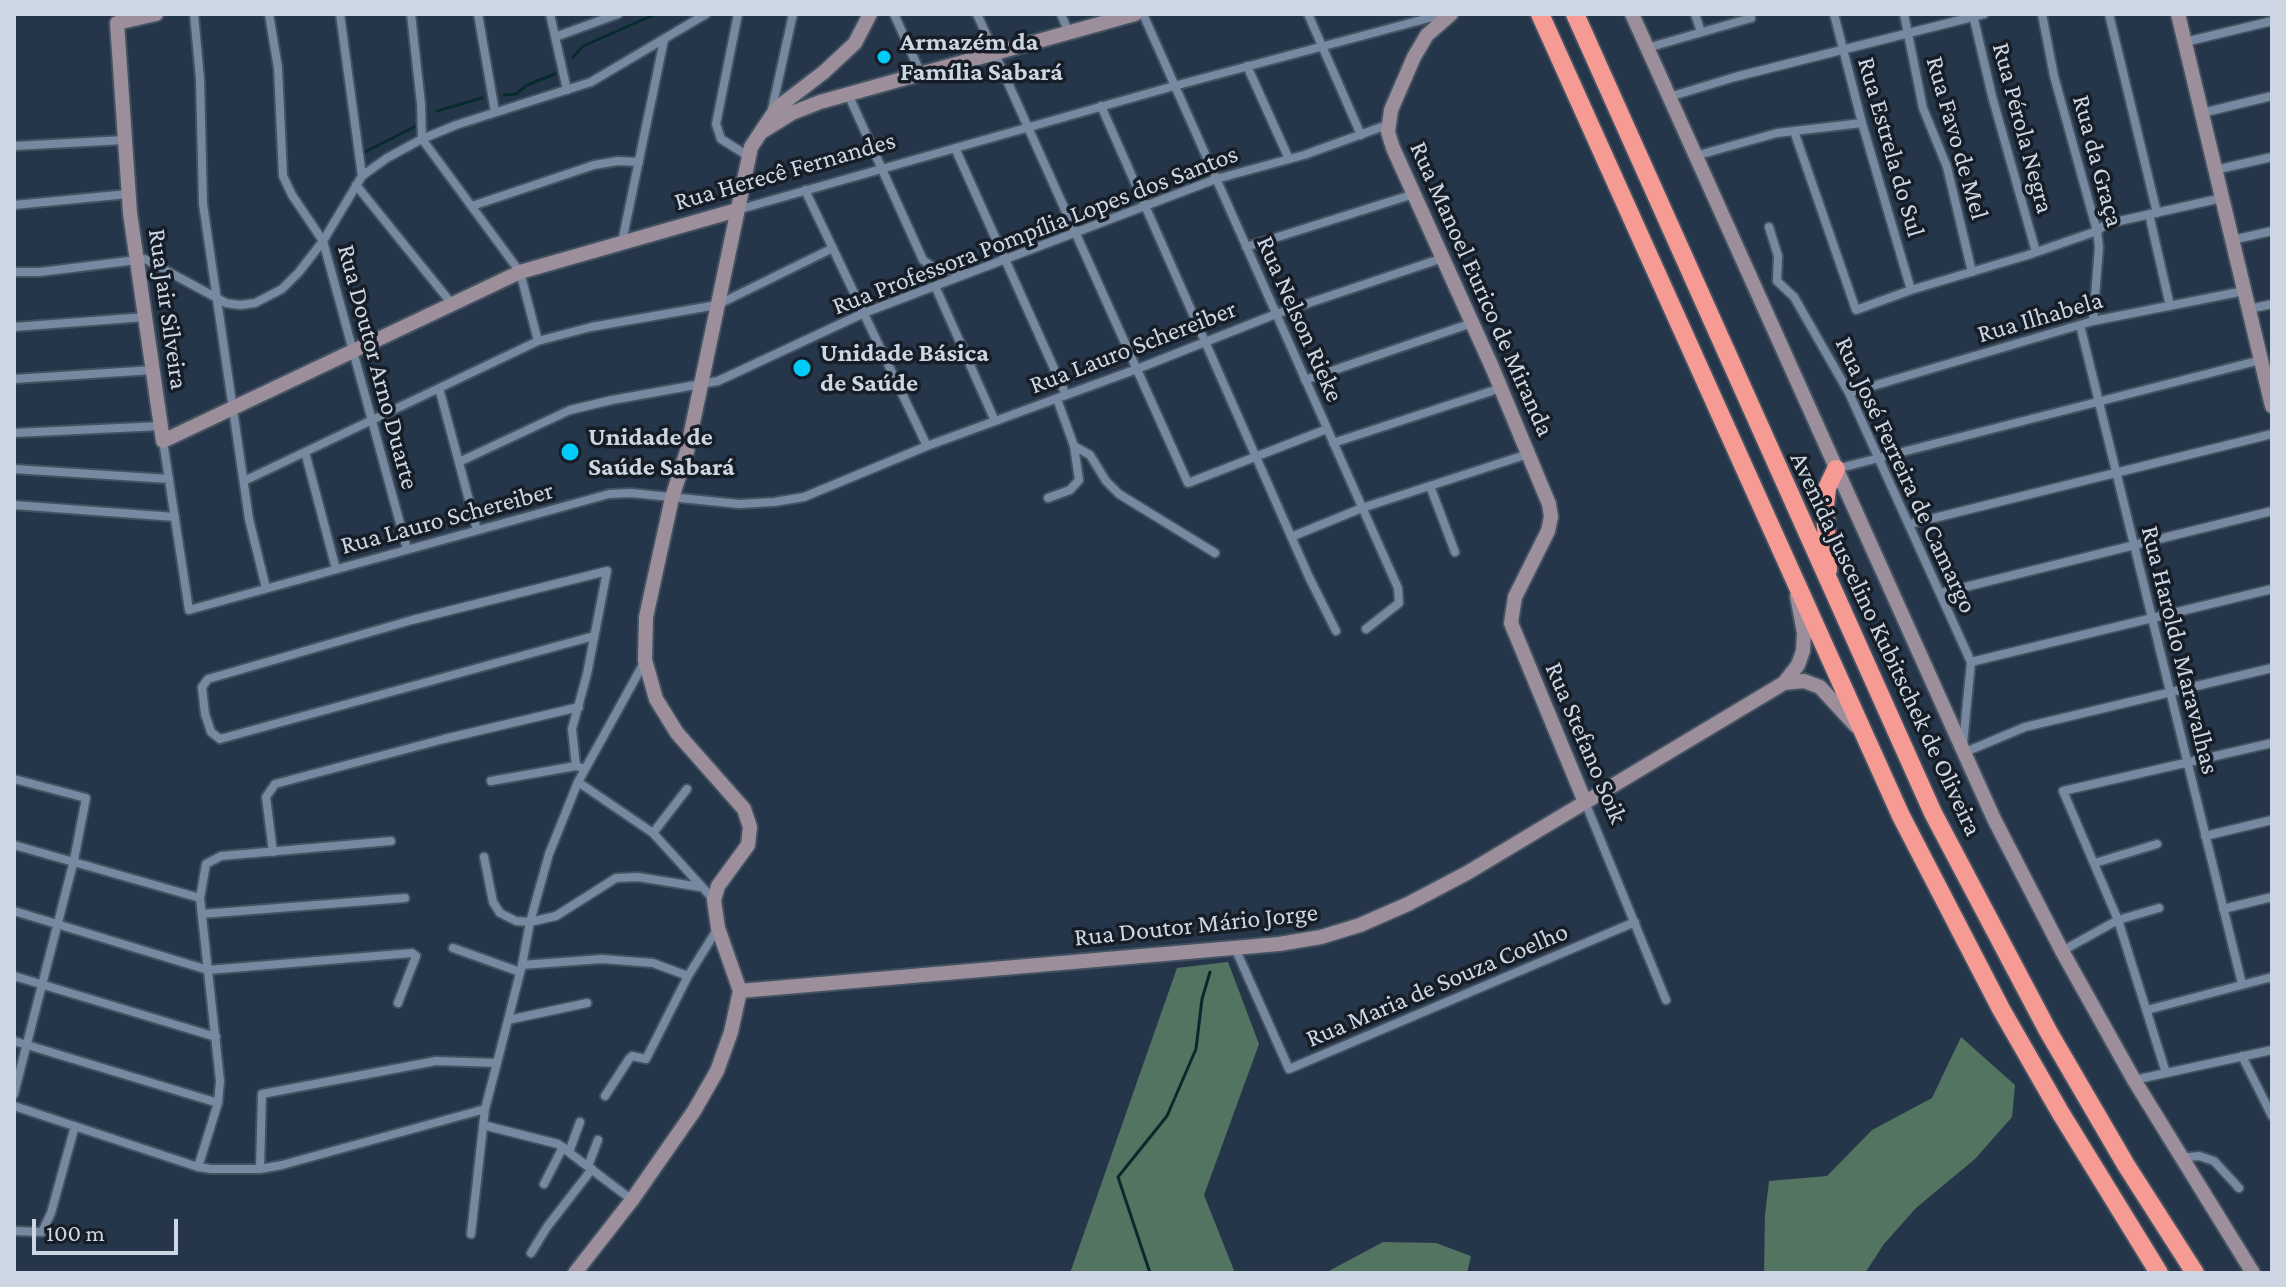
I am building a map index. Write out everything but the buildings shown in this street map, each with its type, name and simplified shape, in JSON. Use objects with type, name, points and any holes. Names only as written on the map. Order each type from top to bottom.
[{"type":"highway","points":[[1540,14],[1863,733],[1927,867],[1993,995],[2068,1126],[2159,1273]]},
{"type":"highway","name":"Avenida Juscelino Kubitschek de Oliveira","points":[[1575,14],[1933,813],[2094,1112],[2195,1273]]},
{"type":"highway","points":[[1831,589],[1825,545],[1825,506],[1827,488],[1836,469]]},
{"type":"street","points":[[117,19],[156,14]]},
{"type":"street","points":[[194,14],[201,94],[203,204],[244,481],[266,588]]},
{"type":"street","name":"Rua Doutor Arno Duarte","points":[[269,14],[278,68],[283,176],[323,241],[407,549]]},
{"type":"street","points":[[340,14],[359,180],[452,304]]},
{"type":"street","points":[[411,14],[422,139],[520,272],[538,341]]},
{"type":"street","points":[[478,14],[495,112]]},
{"type":"street","points":[[550,14],[567,90]]},
{"type":"street","points":[[555,37],[618,14]]},
{"type":"street","points":[[14,272],[149,260],[234,305],[247,304],[274,294],[299,272],[323,241],[359,180],[387,158],[422,139],[602,76],[706,14]]},
{"type":"street","points":[[738,14],[716,124],[721,139],[748,156]]},
{"type":"street","points":[[771,114],[793,14]]},
{"type":"street","points":[[575,1273],[632,1200],[694,1111],[717,1071],[731,1032],[740,991],[718,928],[714,900],[718,886],[748,845],[748,818],[665,715],[656,699],[645,660],[646,617],[672,498],[684,463],[748,156],[771,114],[846,53],[870,14]]},
{"type":"street","points":[[894,14],[921,74]]},
{"type":"street","points":[[977,14],[1188,483],[1327,429]]},
{"type":"street","points":[[1061,14],[1069,33]]},
{"type":"street","points":[[758,134],[792,113],[848,94],[1135,14]]},
{"type":"street","name":"Rua Nelson Rieke","points":[[1143,14],[1400,598],[1396,606],[1366,629]]},
{"type":"street","points":[[1308,14],[1361,135]]},
{"type":"street","name":"Rua Herecê Fernandes","points":[[163,441],[520,272],[1101,106],[1444,14]]},
{"type":"street","name":"Rua Manoel Eurico de Miranda","points":[[1451,14],[1432,29],[1421,45],[1395,100],[1387,125],[1393,148],[1501,388],[1549,504]]},
{"type":"street","points":[[1632,14],[1963,753],[2062,951],[2180,1158],[2253,1273]]},
{"type":"street","points":[[1695,14],[1701,32]]},
{"type":"street","name":"Rua Estrela do Sul","points":[[1834,14],[1911,290]]},
{"type":"street","name":"Rua Favo de Mel","points":[[1904,14],[1923,108],[1947,167],[1972,272]]},
{"type":"street","points":[[1669,97],[1984,14]]},
{"type":"street","name":"Rua da Graça","points":[[2042,14],[2052,68],[2097,231],[2099,247],[2093,321]]},
{"type":"street","points":[[2109,14],[2170,306]]},
{"type":"street","points":[[2178,14],[2261,360],[2269,380],[2272,406]]},
{"type":"street","name":"Rua Pérola Negra","points":[[1974,15],[1992,96],[2036,252]]},
{"type":"street","points":[[1647,48],[1751,18]]},
{"type":"street","name":"Rua Jair Silveira","points":[[117,19],[128,194],[136,261],[189,610]]},
{"type":"street","points":[[2185,42],[2272,21]]},
{"type":"street","points":[[622,242],[664,40]]},
{"type":"street","points":[[1247,66],[1289,159]]},
{"type":"street","points":[[848,94],[923,260],[934,268],[968,273]]},
{"type":"street","points":[[2202,113],[2272,96]]},
{"type":"street","points":[[1101,106],[1291,537],[1336,631]]},
{"type":"street","points":[[1695,156],[1761,136],[1862,123]]},
{"type":"street","name":"Rua Professora Pompília Lopes dos Santos","points":[[459,462],[570,410],[701,386],[725,378],[864,313],[1075,232],[1216,179],[1289,159],[1387,125]]},
{"type":"street","points":[[1794,131],[1856,310],[2036,252],[2097,231],[2106,224],[2222,198]]},
{"type":"street","points":[[14,146],[124,140]]},
{"type":"street","points":[[955,148],[1062,397],[1079,480],[1070,490],[1048,498]]},
{"type":"street","points":[[2215,170],[2272,157]]},
{"type":"street","points":[[472,206],[594,165],[639,162]]},
{"type":"street","points":[[805,190],[927,446]]},
{"type":"street","points":[[14,205],[128,194]]},
{"type":"street","points":[[1246,247],[1414,194]]},
{"type":"street","name":"Rua José Ferreira de Camargo","points":[[1769,227],[1778,256],[1777,281],[1794,297],[1849,393],[1971,662],[1963,753]]},
{"type":"street","points":[[2232,240],[2272,231]]},
{"type":"street","points":[[244,481],[538,341],[602,325],[717,305],[833,248]]},
{"type":"street","name":"Rua Lauro Schereiber","points":[[189,610],[609,494],[631,493],[739,504],[789,500],[831,488],[927,446],[1276,314],[1443,258]]},
{"type":"street","points":[[935,286],[995,421]]},
{"type":"street","name":"Rua Ilhabela","points":[[1849,393],[2093,321],[2244,291]]},
{"type":"street","points":[[2249,309],[2272,304]]},
{"type":"street","points":[[14,327],[145,317]]},
{"type":"street","points":[[1305,380],[1472,323]]},
{"type":"street","name":"Rua Haroldo Maravalhas","points":[[2080,325],[2242,984]]},
{"type":"street","points":[[1836,469],[2261,360]]},
{"type":"street","points":[[14,379],[153,370]]},
{"type":"street","points":[[439,388],[477,530]]},
{"type":"street","points":[[1333,443],[1501,388]]},
{"type":"street","points":[[14,433],[161,426]]},
{"type":"street","points":[[1910,524],[2272,434]]},
{"type":"street","points":[[1074,446],[1090,455],[1106,481],[1119,494],[1215,553]]},
{"type":"street","points":[[305,452],[336,569]]},
{"type":"street","points":[[1291,537],[1362,508],[1528,454]]},
{"type":"street","points":[[14,469],[169,479]]},
{"type":"street","points":[[1430,486],[1455,552]]},
{"type":"street","name":"Rua Stefano Soik","points":[[1549,504],[1551,517],[1548,531],[1515,597],[1511,623],[1666,1000]]},
{"type":"street","points":[[14,505],[175,517]]},
{"type":"street","points":[[1941,593],[2272,511]]},
{"type":"street","points":[[581,768],[572,729],[579,707],[594,636],[607,571],[412,620],[208,679],[202,687],[211,732],[220,739],[594,636]]},
{"type":"street","points":[[1784,683],[1798,665],[1804,642],[1794,580]]},
{"type":"street","points":[[1971,662],[2272,589]]},
{"type":"street","points":[[471,1234],[485,1109],[549,854],[581,768],[645,660]]},
{"type":"street","points":[[1963,753],[2025,727],[2272,668]]},
{"type":"street","points":[[1784,683],[1804,681],[1820,687],[1863,733]]},
{"type":"street","name":"Rua Doutor Mário Jorge","points":[[740,991],[1235,948],[1321,937],[1386,915],[1457,879],[1784,683]]},
{"type":"street","points":[[273,852],[266,797],[275,784],[579,707]]},
{"type":"street","points":[[2166,1073],[2118,920],[2063,791],[2272,743]]},
{"type":"street","points":[[491,781],[581,768]]},
{"type":"street","points":[[14,779],[86,798],[74,860],[14,1094]]},
{"type":"street","points":[[578,782],[653,833],[714,900]]},
{"type":"street","points":[[653,833],[687,789]]},
{"type":"street","points":[[2205,836],[2272,820]]},
{"type":"street","points":[[198,1167],[218,1103],[220,1081],[200,898],[206,864],[213,859],[391,841]]},
{"type":"street","points":[[2095,863],[2157,844]]},
{"type":"street","points":[[14,845],[200,898]]},
{"type":"street","points":[[484,857],[493,902],[500,913],[516,921],[530,922],[556,916],[616,878],[638,877],[700,887]]},
{"type":"street","points":[[2223,909],[2272,897]]},
{"type":"street","points":[[202,914],[405,898]]},
{"type":"street","points":[[2062,951],[2118,920],[2159,908]]},
{"type":"street","points":[[14,911],[208,970],[412,953],[416,956],[398,1003]]},
{"type":"street","name":"Rua Maria de Souza Coelho","points":[[1235,948],[1289,1069],[1635,922]]},
{"type":"street","points":[[605,1096],[632,1056],[646,1059],[688,976],[718,928]]},
{"type":"street","points":[[453,948],[521,969],[602,959],[653,963],[688,976]]},
{"type":"street","points":[[14,976],[216,1037]]},
{"type":"street","points":[[2147,1010],[2272,977]]},
{"type":"street","points":[[508,1020],[587,1003]]},
{"type":"street","points":[[14,1041],[218,1103]]},
{"type":"street","points":[[2134,1080],[2272,1050]]},
{"type":"street","points":[[2242,1056],[2272,1116]]},
{"type":"street","points":[[260,1169],[262,1094],[436,1061],[497,1063]]},
{"type":"street","points":[[14,1106],[211,1169],[260,1169],[282,1165],[485,1109]]},
{"type":"street","points":[[544,1184],[580,1122]]},
{"type":"street","points":[[483,1125],[551,1142],[566,1149],[632,1200]]},
{"type":"street","points":[[14,1231],[42,1232],[51,1213],[75,1126]]},
{"type":"street","points":[[531,1253],[590,1167],[598,1140]]},
{"type":"street","points":[[2180,1158],[2199,1156],[2214,1161],[2239,1188]]},
{"type":"green space","points":[[1228,962],[1259,1044],[1204,1195],[1235,1273],[1070,1273],[1177,968]]},
{"type":"green space","points":[[1961,1037],[2015,1085],[2012,1117],[1975,1159],[1916,1208],[1884,1244],[1865,1273],[1764,1273],[1769,1181],[1827,1176],[1872,1130],[1932,1098]]},
{"type":"green space","points":[[1383,1242],[1436,1243],[1471,1256],[1467,1273],[1325,1273]]},
{"type":"waterway","points":[[573,57],[583,46],[656,14]]},
{"type":"waterway","points":[[504,95],[516,94],[527,85],[555,74]]},
{"type":"waterway","points":[[437,111],[482,98]]},
{"type":"waterway","points":[[365,152],[416,126]]},
{"type":"waterway","points":[[1150,1273],[1118,1177],[1167,1116],[1196,1049],[1202,999],[1210,972]]},
{"type":"place","name":"Armazém da Família Sabará","points":[[884,57]]},
{"type":"place","name":"Unidade Básica de Saúde","points":[[802,368]]},
{"type":"place","name":"Unidade de Saúde Sabará","points":[[570,452]]}]
